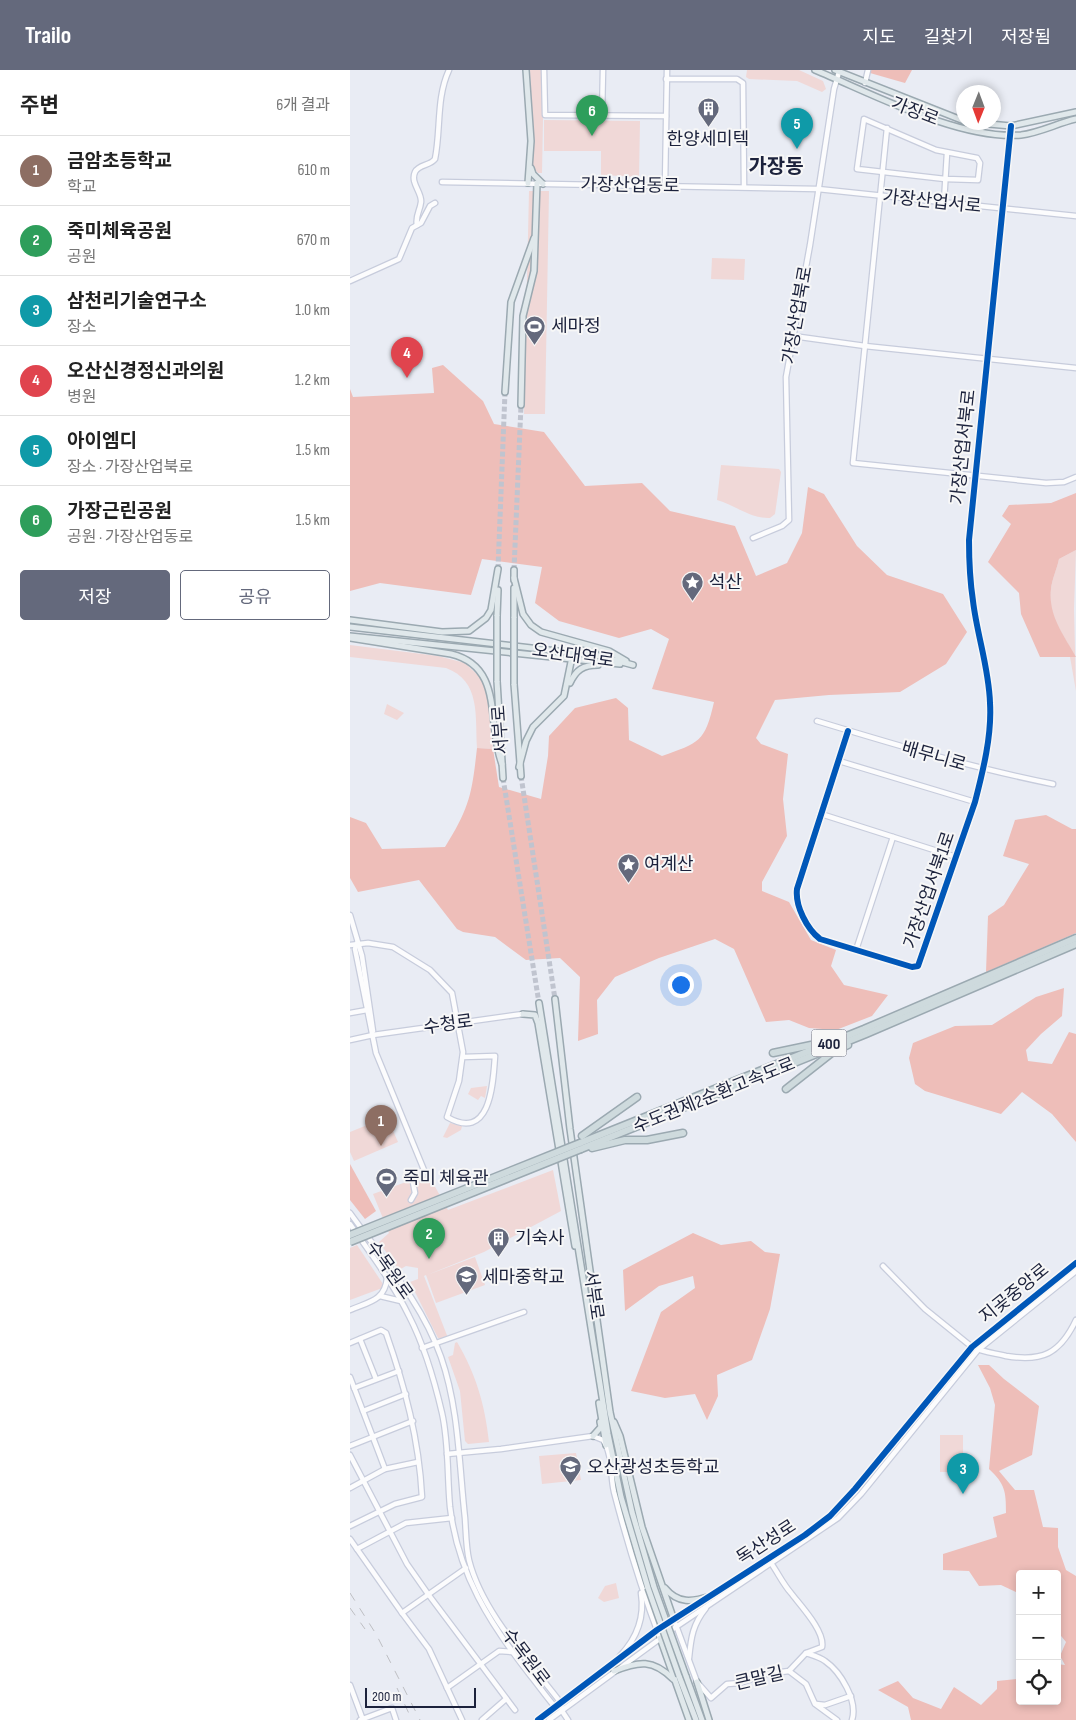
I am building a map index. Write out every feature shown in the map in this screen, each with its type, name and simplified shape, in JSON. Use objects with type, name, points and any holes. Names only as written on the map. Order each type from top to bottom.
[{"type":"highway","name":"수도권제2순환고속도로","points":[[906,1014],[1076,938]]},
{"type":"highway","name":"수도권제2순환고속도로","points":[[350,1242],[581,1143],[906,1014],[1076,944]]},
{"type":"highway","points":[[773,1053],[811,1046],[890,1015],[906,1014]]},
{"type":"highway","points":[[786,1089],[834,1052],[906,1014]]},
{"type":"highway","points":[[581,1143],[637,1097]]},
{"type":"highway","points":[[581,1143],[647,1140],[683,1133]]},
{"type":"highway","name":"400","points":[[350,1235],[581,1143]]},
{"type":"main road","points":[[526,70],[529,94],[530,165],[528,183]]},
{"type":"main road","name":"가장로","points":[[815,70],[926,116],[966,129],[1023,135],[1076,120]]},
{"type":"main road","name":"가장로","points":[[837,71],[956,118]]},
{"type":"main road","name":"가장로","points":[[1001,125],[1010,126],[1076,112]]},
{"type":"main road","points":[[505,392],[508,317],[514,291],[533,240],[536,220],[540,183],[530,165]]},
{"type":"main road","points":[[521,405],[523,316],[534,271],[536,220]]},
{"type":"main road","name":"서부로","points":[[350,620],[442,632],[468,631],[486,618],[491,610],[498,569],[497,681],[503,778]]},
{"type":"main road","points":[[514,570],[514,578],[523,614],[531,625],[541,632],[555,637],[609,651],[633,665]]},
{"type":"main road","name":"서부로","points":[[514,578],[514,684],[521,776]]},
{"type":"main road","name":"오산대역로","points":[[350,627],[633,665]]},
{"type":"main road","points":[[350,637],[460,656],[475,666],[483,675],[489,690],[496,748],[502,764]]},
{"type":"main road","name":"오산대역로","points":[[350,637],[572,656],[600,656],[633,665]]},
{"type":"main road","points":[[567,691],[572,656]]},
{"type":"main road","points":[[519,767],[526,741],[533,727],[560,703],[576,671],[585,666],[616,664]]},
{"type":"main road","name":"서부로","points":[[555,999],[570,1129],[610,1412],[632,1512],[654,1587],[702,1720]]},
{"type":"main road","name":"서부로","points":[[539,1003],[598,1376],[621,1497],[648,1588],[696,1720]]},
{"type":"main road","points":[[523,1014],[535,1015],[538,1023],[576,1253],[583,1280]]},
{"type":"main road","points":[[593,1436],[600,1427],[598,1376]]},
{"type":"main road","points":[[610,1412],[620,1436],[642,1527],[674,1620]]},
{"type":"main road","points":[[600,1414],[606,1445]]},
{"type":"main road","points":[[662,1584],[670,1594],[680,1600],[698,1600],[711,1596]]},
{"type":"main road","points":[[660,1638],[689,1720]]},
{"type":"main road","points":[[612,1668],[640,1663],[654,1665],[663,1669],[674,1681]]},
{"type":"main road","points":[[697,1682],[709,1720]]},
{"type":"street","points":[[417,225],[416,215],[421,201],[414,179],[415,172],[419,168],[432,163],[435,159],[440,123],[440,96],[449,70]]},
{"type":"street","points":[[544,70],[545,115],[666,116]]},
{"type":"street","points":[[602,115],[603,70]]},
{"type":"street","points":[[665,186],[666,70]]},
{"type":"street","points":[[864,82],[868,70]]},
{"type":"street","name":"가장산업북로","points":[[753,538],[782,526],[789,520],[786,377],[837,71]]},
{"type":"street","points":[[666,79],[737,79],[743,84],[744,187]]},
{"type":"street","points":[[864,119],[947,153],[977,158],[980,163],[978,180],[945,179],[857,168],[864,119]]},
{"type":"street","name":"가장산업서북로","points":[[982,770],[990,706],[988,674],[973,603],[969,540],[1004,209],[1010,126]]},
{"type":"street","points":[[887,128],[852,463],[1056,484],[1076,477]]},
{"type":"street","points":[[944,202],[947,153]]},
{"type":"street","name":"가장산업동로","points":[[442,182],[818,189]]},
{"type":"street","name":"가장산업서로","points":[[818,189],[1076,216]]},
{"type":"street","points":[[350,281],[395,262],[402,255],[406,239],[412,228],[421,223],[430,206],[434,203]]},
{"type":"street","points":[[794,336],[864,346],[1076,368]]},
{"type":"street","name":"배무니로","points":[[818,721],[982,770],[1053,784]]},
{"type":"street","name":"가장산업서북1로","points":[[848,731],[797,890],[797,904],[813,933],[820,939],[912,967],[918,966],[975,802],[982,770]]},
{"type":"street","points":[[838,761],[975,802]]},
{"type":"street","name":"가장산업서북1로","points":[[821,814],[956,857]]},
{"type":"street","points":[[856,950],[893,837]]},
{"type":"street","points":[[350,915],[365,972],[376,1053],[424,1170],[422,1176],[413,1182],[415,1193],[411,1200]]},
{"type":"street","points":[[357,944],[356,949],[373,1034]]},
{"type":"street","points":[[350,945],[382,944],[393,947],[430,970],[452,993],[463,1042],[463,1057],[459,1081],[447,1117],[468,1124],[476,1122],[484,1114],[492,1081],[495,1056],[463,1057]]},
{"type":"street","points":[[350,1013],[367,1010]]},
{"type":"street","name":"수청로","points":[[350,1040],[373,1034],[523,1014]]},
{"type":"street","name":"수목원로","points":[[350,1213],[401,1282],[436,1344],[452,1400],[471,1567],[491,1610],[560,1703],[562,1711]]},
{"type":"street","name":"수목원로","points":[[350,1224],[401,1301],[422,1348],[442,1411],[452,1518],[465,1569],[482,1608],[501,1636],[555,1707],[562,1711]]},
{"type":"street","name":"지곶중앙로","points":[[884,1266],[925,1309],[972,1347],[1076,1263]]},
{"type":"street","name":"지곶중앙로","points":[[978,1350],[1076,1271]]},
{"type":"street","points":[[350,1310],[380,1296],[386,1290],[387,1278]]},
{"type":"street","points":[[380,1296],[401,1301]]},
{"type":"street","points":[[422,1348],[524,1312]]},
{"type":"street","points":[[972,1347],[978,1350],[1019,1358],[1039,1358],[1062,1344],[1076,1320]]},
{"type":"street","points":[[350,1343],[381,1330],[386,1333],[413,1420],[422,1497],[394,1504],[350,1526]]},
{"type":"street","points":[[360,1339],[376,1379]]},
{"type":"street","name":"독산성로","points":[[549,1720],[657,1630],[805,1535],[830,1516],[855,1489],[972,1347]]},
{"type":"street","name":"독산성로","points":[[538,1720],[612,1668],[822,1530],[852,1503],[978,1350]]},
{"type":"street","points":[[354,1388],[399,1371]]},
{"type":"street","points":[[350,1377],[385,1469]]},
{"type":"street","points":[[363,1410],[406,1394]]},
{"type":"street","points":[[350,1446],[413,1420]]},
{"type":"street","points":[[447,1454],[593,1436],[601,1438],[606,1445],[614,1489],[643,1603],[638,1629],[631,1644],[612,1668]]},
{"type":"street","points":[[350,1454],[390,1532],[428,1594],[515,1710]]},
{"type":"street","points":[[350,1488],[385,1469],[418,1462]]},
{"type":"street","points":[[357,1549],[406,1524],[452,1518]]},
{"type":"street","points":[[350,1539],[424,1642],[462,1720]]},
{"type":"street","name":"큰말길","points":[[697,1682],[711,1698],[727,1684],[740,1683],[766,1674],[789,1671],[795,1668],[806,1653],[822,1647],[822,1638],[803,1607],[790,1593],[771,1563]]},
{"type":"street","points":[[402,1613],[465,1569],[471,1567]]},
{"type":"street","points":[[639,1582],[660,1638]]},
{"type":"street","points":[[689,1660],[692,1631],[698,1618],[710,1603]]},
{"type":"street","points":[[674,1620],[697,1682]]},
{"type":"street","points":[[500,1652],[501,1636]]},
{"type":"street","points":[[447,1688],[479,1664],[500,1652],[512,1652]]},
{"type":"street","points":[[806,1653],[827,1662],[851,1696],[854,1712],[852,1720]]},
{"type":"street","points":[[789,1671],[806,1684],[814,1704],[837,1720]]},
{"type":"street","points":[[350,1685],[362,1720],[392,1708],[396,1720]]},
{"type":"street","points":[[814,1704],[825,1705],[851,1696]]},
{"type":"street","points":[[482,1720],[506,1699]]},
{"type":"street","points":[[562,1711],[568,1720]]},
{"type":"shaded area","points":[[530,70],[541,70],[543,119],[542,173],[538,173],[533,167]]},
{"type":"shaded area","points":[[747,70],[799,70],[823,81],[826,89],[822,92],[797,81],[749,79],[746,77]]},
{"type":"shaded area","points":[[870,70],[912,70],[905,83],[870,73]]},
{"type":"shaded area","points":[[544,120],[640,121],[639,177],[601,175],[601,151],[544,151]]},
{"type":"shaded area","points":[[529,191],[549,191],[545,414],[524,414]]},
{"type":"shaded area","points":[[712,258],[745,259],[744,280],[711,279]]},
{"type":"shaded area","points":[[443,365],[483,401],[494,424],[544,432],[585,486],[642,483],[670,511],[735,526],[756,576],[787,563],[802,533],[808,487],[824,494],[857,546],[887,575],[943,594],[967,632],[946,664],[900,692],[829,695],[775,700],[756,738],[761,744],[788,754],[783,799],[787,836],[762,882],[762,891],[789,902],[811,940],[836,950],[831,966],[844,985],[888,995],[872,1016],[836,1030],[809,1028],[789,1020],[766,1022],[734,949],[715,939],[659,958],[615,977],[597,1000],[598,1034],[578,1041],[580,977],[560,958],[526,960],[495,937],[463,932],[457,929],[419,880],[358,892],[350,878],[350,817],[366,823],[382,849],[445,847],[465,810],[471,789],[477,748],[493,749],[499,787],[541,799],[548,756],[549,736],[575,708],[616,698],[628,708],[629,740],[662,756],[684,748],[698,739],[707,725],[714,702],[652,689],[669,639],[651,629],[619,638],[559,621],[535,603],[542,567],[482,559],[471,595],[380,583],[350,591],[350,389],[353,397],[434,393],[432,368]]},
{"type":"shaded area","points":[[721,465],[779,469],[781,472],[775,514],[770,518],[763,518],[717,500]]},
{"type":"shaded area","points":[[1076,493],[1076,550],[1059,559],[1052,585],[1051,599],[1054,617],[1076,657],[1040,657],[1021,614],[1019,593],[988,562],[1011,524],[1002,516],[1009,505],[1051,503]]},
{"type":"shaded area","points":[[1076,550],[1074,609],[1076,691],[1070,657],[1075,657],[1057,625],[1050,599],[1059,559]]},
{"type":"shaded area","points":[[350,645],[438,656],[465,663],[484,681],[489,698],[493,749],[477,748],[474,701],[465,681],[457,674],[446,668],[350,657]]},
{"type":"shaded area","points":[[387,704],[404,713],[397,720],[384,714]]},
{"type":"shaded area","points":[[1046,815],[1072,829],[1076,829],[1076,933],[986,972],[988,916],[1004,905],[1029,864],[1003,856],[1015,820]]},
{"type":"shaded area","points":[[1064,988],[1062,1016],[1026,1050],[1028,1061],[1052,1064],[1069,1032],[1076,1034],[1076,1142],[1052,1114],[1022,1092],[1001,1114],[925,1091],[915,1084],[909,1058],[913,1043],[955,1026],[992,1025],[1036,997]]},
{"type":"shaded area","points":[[487,1086],[485,1098],[481,1096],[478,1100],[468,1094],[471,1088]]},
{"type":"shaded area","points":[[387,1117],[398,1142],[354,1161],[350,1152],[350,1132]]},
{"type":"shaded area","points":[[450,1123],[462,1126],[461,1130],[447,1138],[443,1137]]},
{"type":"shaded area","points":[[350,1164],[376,1211],[365,1219],[350,1200]]},
{"type":"shaded area","points":[[553,1170],[561,1211],[484,1252],[427,1275],[475,1257],[485,1285],[436,1303],[426,1275],[424,1276],[448,1338],[438,1338],[410,1282],[418,1279],[418,1268],[406,1266],[399,1270],[379,1242],[389,1233],[373,1194],[428,1174],[448,1210]]},
{"type":"shaded area","points":[[693,1233],[721,1245],[751,1241],[765,1252],[780,1254],[770,1309],[752,1360],[717,1375],[718,1396],[707,1420],[695,1394],[665,1398],[631,1391],[661,1312],[695,1288],[693,1276],[659,1286],[625,1311],[623,1270]]},
{"type":"shaded area","points":[[357,1245],[385,1287],[350,1300],[350,1248]]},
{"type":"shaded area","points":[[457,1342],[479,1390],[489,1442],[468,1444],[465,1441],[460,1391],[448,1357],[453,1355],[455,1343]]},
{"type":"shaded area","points":[[978,1365],[989,1365],[1039,1406],[1032,1455],[999,1471],[1015,1490],[1034,1490],[1043,1527],[1058,1528],[1058,1547],[1066,1570],[1076,1576],[1076,1720],[911,1720],[908,1707],[878,1690],[898,1681],[913,1698],[941,1709],[954,1687],[981,1705],[997,1689],[997,1681],[1016,1679],[1016,1705],[1061,1705],[1061,1664],[1065,1665],[1061,1654],[1066,1642],[1061,1636],[1061,1570],[1016,1570],[1016,1592],[1001,1585],[979,1586],[969,1571],[943,1570],[943,1554],[997,1537],[993,1517],[1006,1513],[1004,1488],[989,1469],[995,1405],[990,1388]]},
{"type":"shaded area","points":[[940,1435],[963,1435],[963,1472],[940,1472]]},
{"type":"shaded area","points":[[576,1453],[581,1480],[542,1484],[539,1456]]},
{"type":"shaded area","points":[[616,1583],[619,1598],[604,1602],[598,1598],[605,1586]]},
{"type":"tunnel","points":[[498,569],[505,392]]},
{"type":"tunnel","points":[[514,570],[521,405]]},
{"type":"tunnel","points":[[521,776],[555,999]]},
{"type":"tunnel","points":[[503,778],[539,1003]]},
{"type":"railway","points":[[350,1593],[376,1634],[420,1720]]},
{"type":"railway","points":[[350,1608],[365,1629]]},
{"type":"railway","points":[[397,1688],[412,1720]]},
{"type":"cycle path","points":[[848,731],[797,889],[800,910],[806,923],[820,939],[912,967],[918,966],[975,802],[988,740],[989,690],[972,593],[969,540],[1011,126]]},
{"type":"cycle path","points":[[538,1720],[657,1630],[805,1535],[830,1516],[855,1489],[972,1347],[1076,1263]]},
{"type":"place","name":"한양세미텍","points":[[708,128]]},
{"type":"place","name":"가장근린공원","points":[[592,136]]},
{"type":"place","name":"아이엠디","points":[[797,149]]},
{"type":"place","name":"세마정","points":[[535,345]]},
{"type":"place","name":"오산신경정신과의원","points":[[407,378]]},
{"type":"place","name":"석산","points":[[693,601]]},
{"type":"place","name":"여계산","points":[[628,883]]},
{"type":"place","name":"금암초등학교","points":[[381,1146]]},
{"type":"place","name":"죽미 체육관","points":[[387,1197]]},
{"type":"place","name":"기숙사","points":[[499,1257]]},
{"type":"place","name":"죽미체육공원","points":[[429,1259]]},
{"type":"place","name":"세마중학교","points":[[466,1296]]},
{"type":"place","name":"오산광성초등학교","points":[[571,1486]]},
{"type":"place","name":"삼천리기술연구소","points":[[963,1494]]},
{"type":"district","name":"가장동","points":[[776,166]]}]
